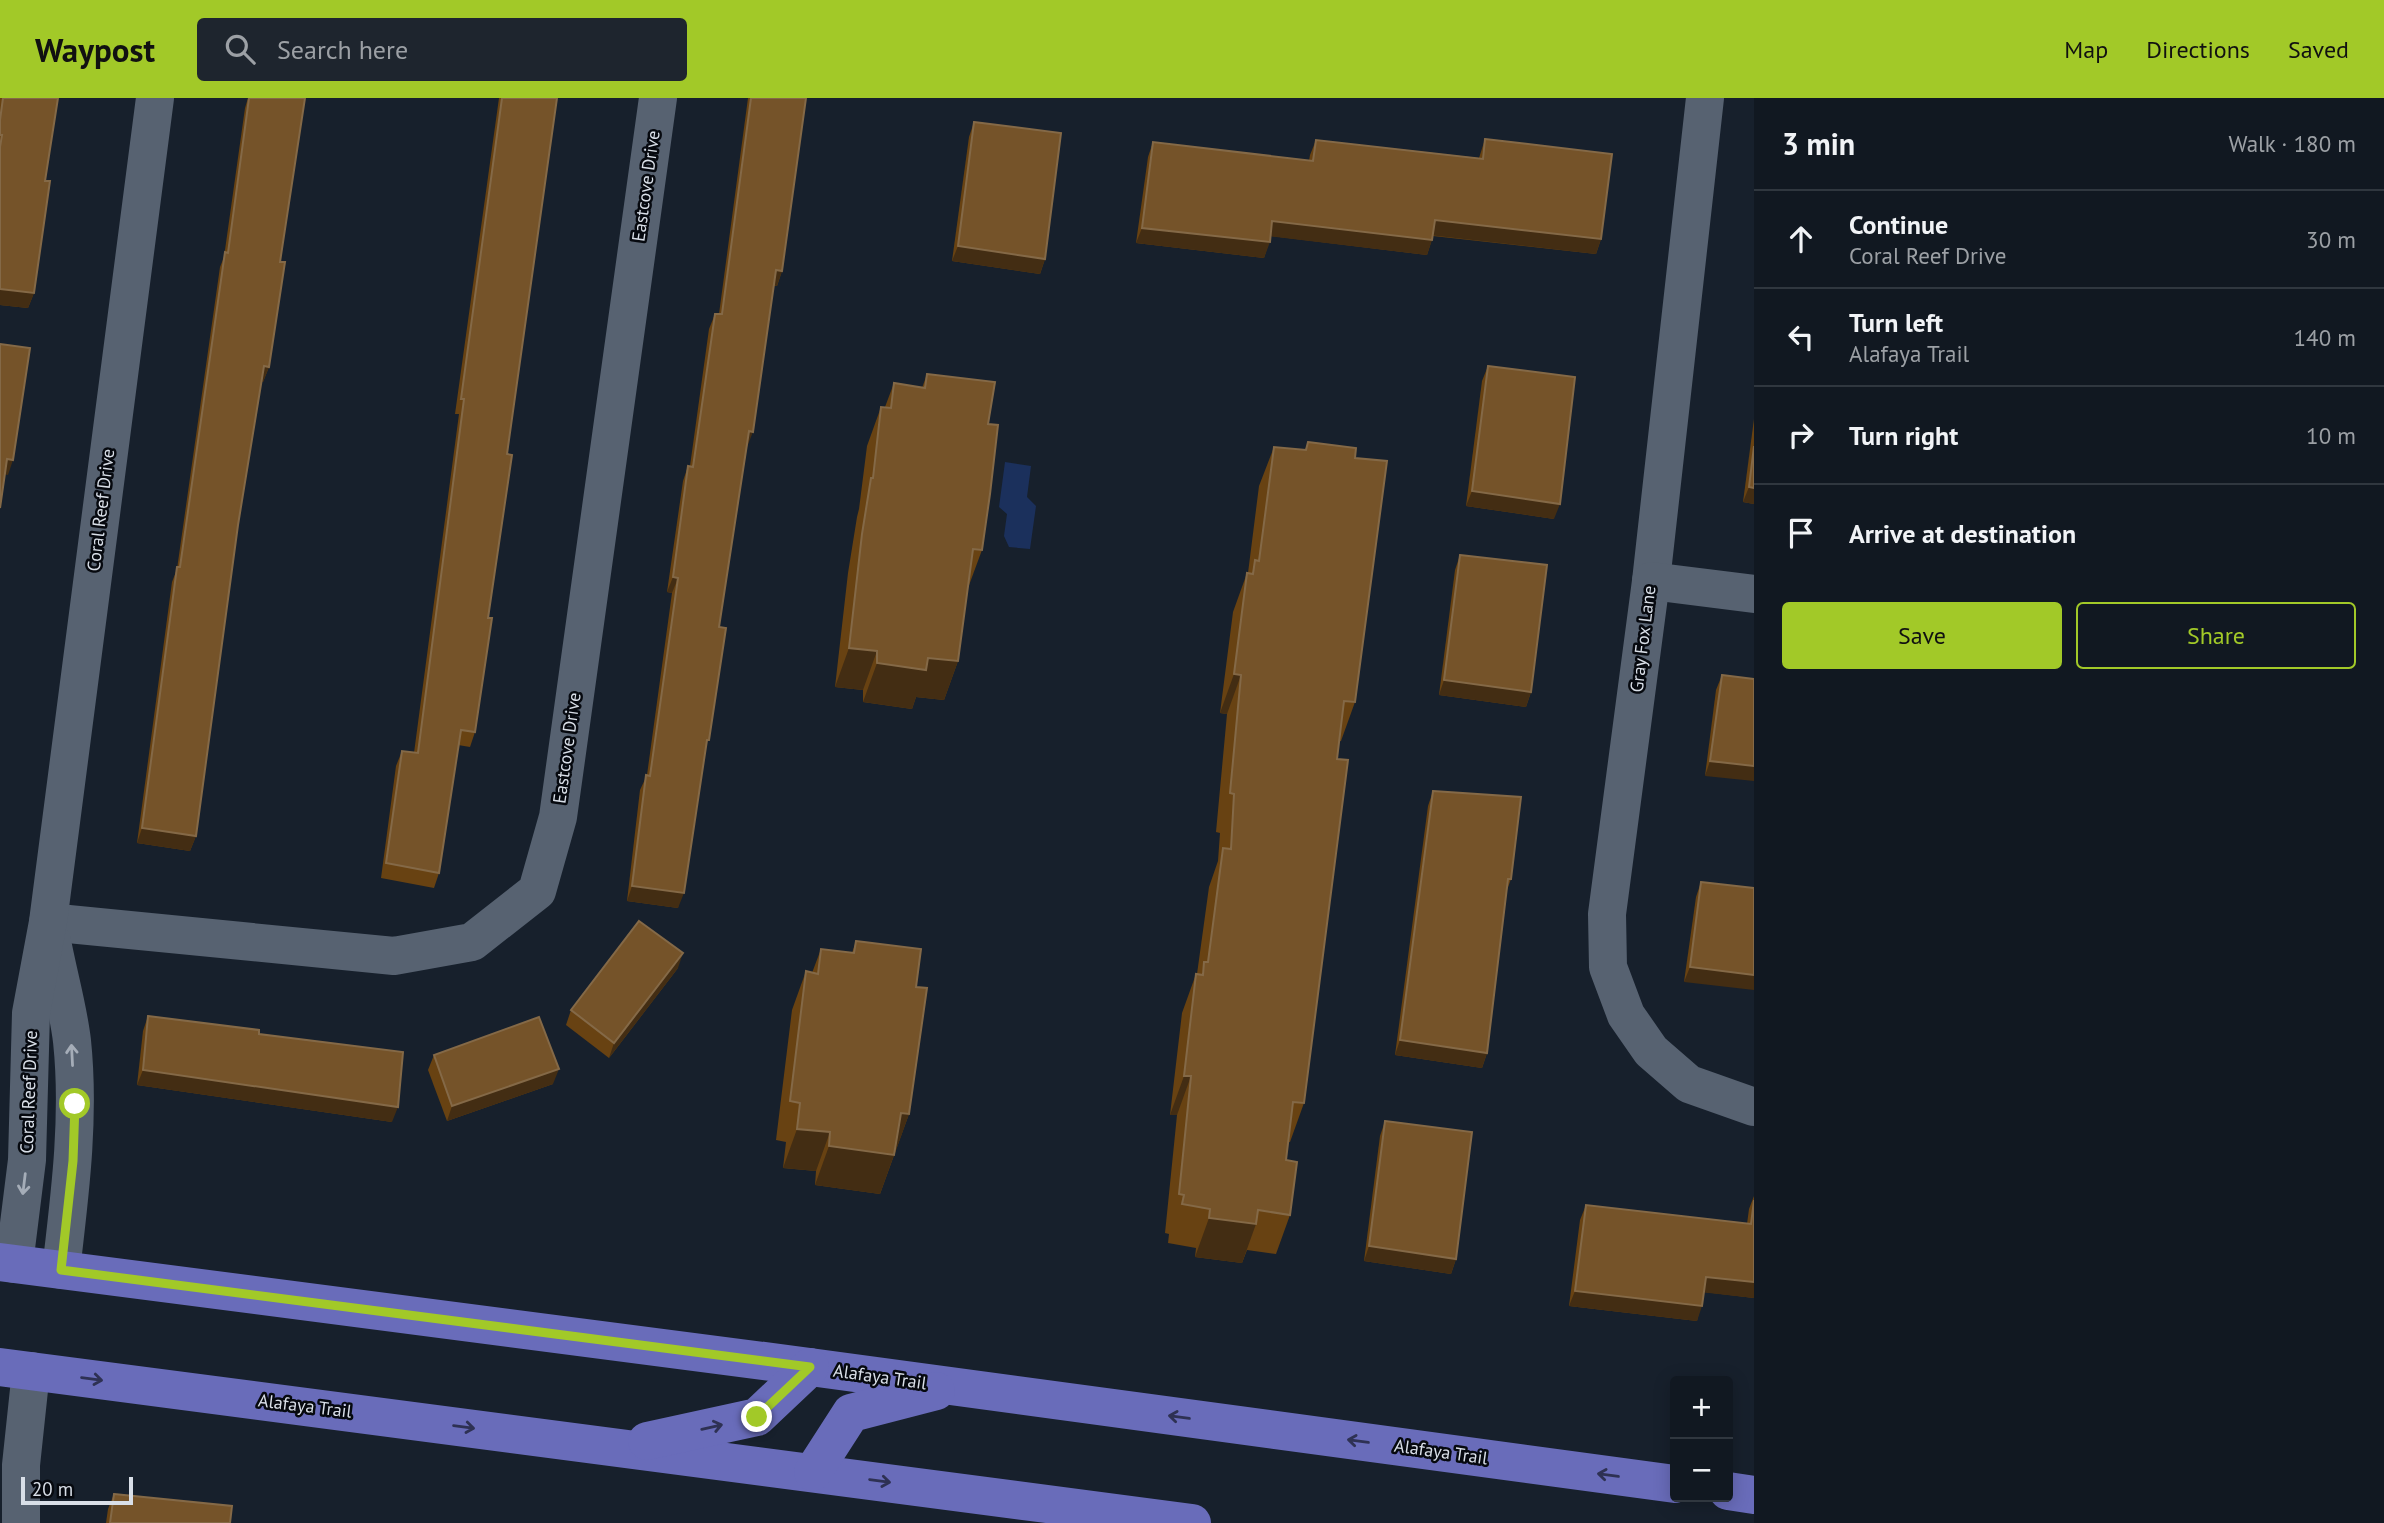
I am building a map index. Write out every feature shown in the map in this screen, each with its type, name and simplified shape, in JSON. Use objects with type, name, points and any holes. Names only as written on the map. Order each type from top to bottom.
[{"type":"main road","name":"Alafaya Trail","points":[[7,1263],[810,1367],[1670,1483]]},
{"type":"main road","points":[[621,1447],[757,1417],[810,1367]]},
{"type":"main road","name":"Alafaya Trail","points":[[16,1369],[1192,1523]]},
{"type":"main road","points":[[813,1472],[850,1413],[951,1387]]},
{"type":"main road","points":[[1733,1492],[1754,1495]]},
{"type":"street","name":"Coral Reef Drive","points":[[7,1263],[27,1160],[31,1013],[48,922],[155,98]]},
{"type":"street","name":"Eastcove Drive","points":[[48,922],[394,956],[472,942],[537,891],[558,817],[659,98]]},
{"type":"street","name":"Gray Fox Lane","points":[[1704,98],[1651,581],[1607,914],[1608,967],[1626,1015],[1651,1051],[1689,1084],[1754,1107]]},
{"type":"street","points":[[1651,581],[1754,594]]},
{"type":"street","name":"Coral Reef Drive","points":[[48,922],[71,1040],[75,1104],[73,1161],[61,1270]]},
{"type":"street","points":[[16,1369],[22,1454],[21,1523]]},
{"type":"water","points":[[1005,462],[1031,466],[1027,497],[1036,506],[1030,549],[1009,547],[1004,536],[1007,514],[999,507]]},
{"type":"building","points":[[3,98],[58,98],[45,181],[50,181],[34,293],[0,289],[0,120]]},
{"type":"building","points":[[249,98],[305,98],[280,262],[285,262],[269,367],[264,366],[238,525],[196,836],[142,828],[177,567],[180,567]]},
{"type":"building","points":[[502,98],[557,98],[507,454],[512,455],[488,618],[492,618],[475,732],[461,730],[439,873],[386,863],[402,751],[418,753],[464,399],[461,399]]},
{"type":"building","points":[[751,98],[806,98],[782,271],[776,270],[753,432],[749,431],[719,627],[726,628],[684,893],[632,886],[646,775],[650,776],[678,578],[673,577],[688,466],[693,467],[715,314],[722,314]]},
{"type":"building","points":[[974,122],[1061,133],[1045,259],[958,246]]},
{"type":"building","points":[[1485,139],[1612,154],[1601,239],[1435,220],[1432,240],[1272,221],[1270,242],[1142,228],[1153,142],[1313,161],[1316,140],[1483,159]]},
{"type":"building","points":[[0,344],[30,348],[13,460],[7,459],[0,508]]},
{"type":"building","points":[[1488,366],[1575,377],[1560,504],[1472,491]]},
{"type":"building","points":[[927,374],[995,382],[988,424],[998,425],[982,550],[973,549],[958,661],[928,658],[926,670],[877,663],[877,651],[849,648],[862,534],[873,478],[881,407],[891,408],[894,383],[925,388]]},
{"type":"building","points":[[1308,442],[1356,448],[1355,458],[1387,461],[1355,702],[1344,701],[1337,759],[1348,760],[1304,1103],[1293,1102],[1286,1160],[1297,1162],[1290,1215],[1258,1210],[1256,1224],[1209,1218],[1210,1209],[1182,1204],[1184,1195],[1179,1194],[1191,1076],[1184,1076],[1196,974],[1203,975],[1204,962],[1208,962],[1223,848],[1231,849],[1234,794],[1230,793],[1241,675],[1234,674],[1247,573],[1253,574],[1255,560],[1259,561],[1274,447],[1306,450]]},
{"type":"building","points":[[1754,446],[1754,488],[1749,487]]},
{"type":"building","points":[[1460,555],[1547,565],[1531,692],[1444,680]]},
{"type":"building","points":[[1722,675],[1754,679],[1754,766],[1710,761]]},
{"type":"building","points":[[1433,791],[1521,797],[1487,1053],[1400,1040]]},
{"type":"building","points":[[1701,882],[1754,888],[1754,975],[1690,967]]},
{"type":"building","points":[[639,921],[683,953],[614,1043],[571,1010]]},
{"type":"building","points":[[856,941],[921,949],[916,987],[927,988],[909,1114],[901,1113],[894,1155],[829,1146],[830,1132],[797,1129],[800,1103],[790,1101],[806,971],[818,974],[821,949],[854,953]]},
{"type":"building","points":[[148,1016],[259,1030],[259,1034],[403,1052],[398,1107],[143,1070]]},
{"type":"building","points":[[539,1017],[559,1069],[452,1106],[434,1055]]},
{"type":"building","points":[[1385,1121],[1472,1132],[1456,1259],[1369,1246]]},
{"type":"building","points":[[1754,1200],[1754,1282],[1706,1277],[1702,1306],[1575,1291],[1586,1205],[1751,1224]]},
{"type":"building","points":[[114,1494],[232,1506],[230,1523],[110,1523]]},
{"type":"route","points":[[75,1104],[73,1161],[61,1270],[810,1367],[757,1417]]}]
